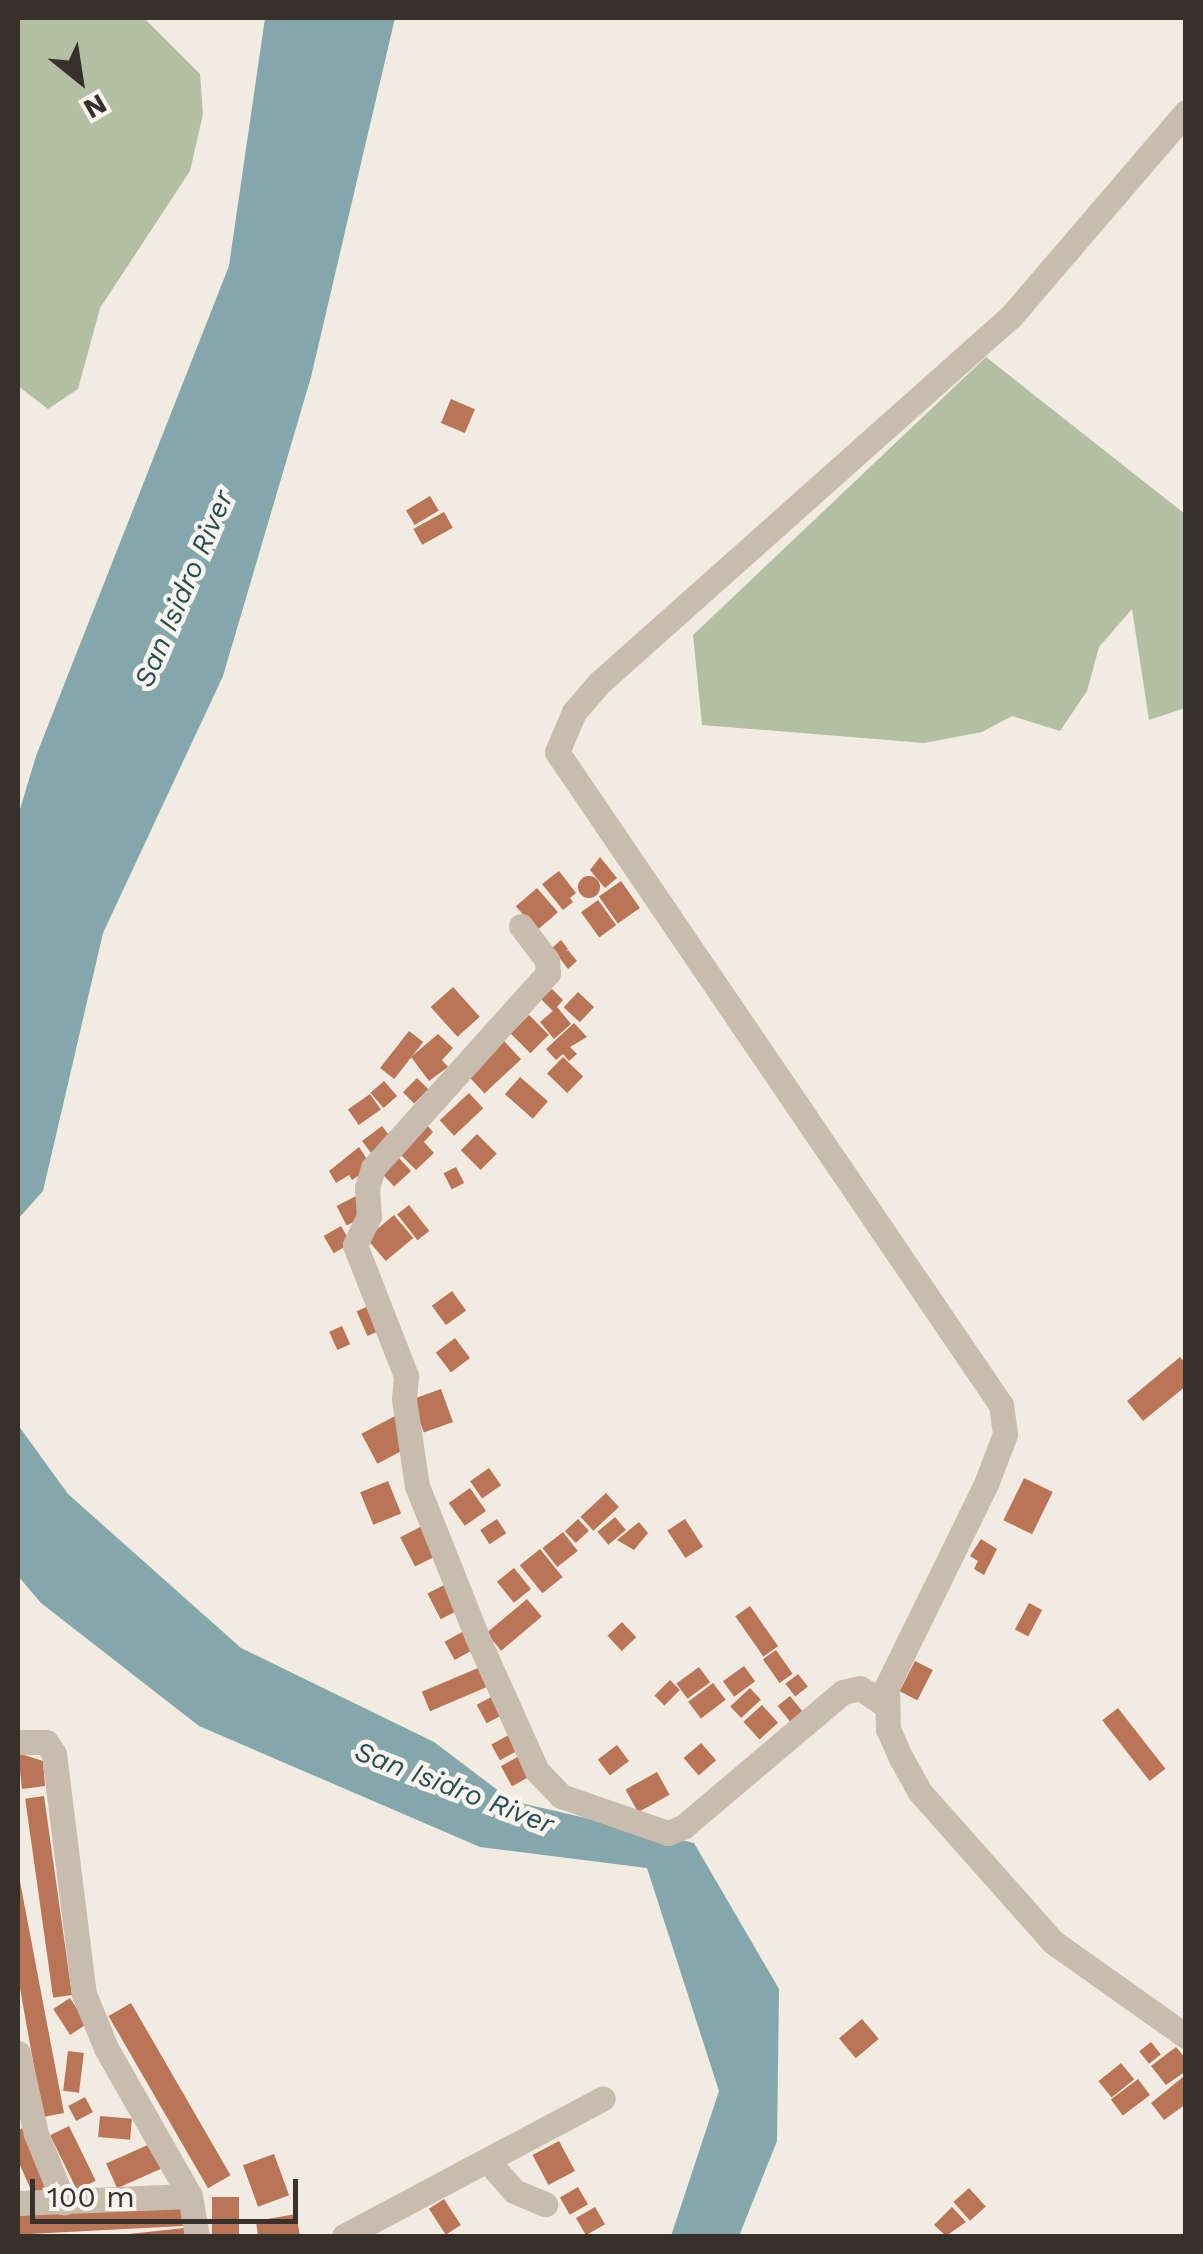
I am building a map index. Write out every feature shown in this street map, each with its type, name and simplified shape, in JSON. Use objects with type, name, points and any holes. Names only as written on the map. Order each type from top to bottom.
[{"type":"street","points":[[1186,112],[1010,316],[600,682],[574,712],[557,752],[1001,1404],[1005,1434],[986,1484],[941,1583],[894,1669],[884,1704],[888,1729],[919,1791],[1026,1914],[1075,1961],[1186,2036]]},
{"type":"street","points":[[521,926],[547,960],[548,973],[373,1168],[367,1188],[369,1216],[355,1245],[406,1376],[404,1398],[418,1486],[477,1637],[537,1771],[562,1796],[668,1833],[683,1827],[843,1692],[860,1688],[884,1704]]},
{"type":"street","points":[[18,1742],[46,1742],[54,1754],[84,1994],[106,2048],[190,2196],[197,2236]]},
{"type":"street","points":[[18,2053],[36,2134],[64,2203]]},
{"type":"street","points":[[362,2232],[603,2098]]},
{"type":"street","points":[[488,2161],[514,2191],[545,2204]]},
{"type":"street","points":[[18,2203],[190,2196]]},
{"type":"green space","points":[[18,18],[144,18],[200,74],[203,114],[190,171],[100,308],[78,389],[48,409],[18,386]]},
{"type":"green space","points":[[986,357],[1185,514],[1185,708],[1149,720],[1132,609],[1099,647],[1087,691],[1060,731],[1012,716],[982,732],[924,743],[702,725],[693,635]]},
{"type":"water","name":"San Isidro River","points":[[265,18],[395,18],[311,377],[223,676],[103,933],[43,1191],[18,1219],[18,816],[36,756],[229,266]]},
{"type":"water","name":"San Isidro River","points":[[18,1425],[68,1494],[241,1648],[434,1742],[512,1801],[694,1843],[779,1989],[777,2141],[739,2236],[671,2236],[719,2091],[647,1868],[480,1847],[199,1726],[41,1603],[18,1576]]},
{"type":"building","points":[[451,399],[475,409],[465,433],[441,423]]},
{"type":"building","points":[[430,496],[439,511],[415,525],[406,510]]},
{"type":"building","points":[[444,512],[453,528],[422,545],[413,529]]},
{"type":"building","points":[[600,857],[617,878],[605,888],[590,870]]},
{"type":"building","points":[[559,871],[576,893],[570,898],[573,902],[563,910],[542,884]]},
{"type":"building","points":[[589,876],[597,879],[597,895],[589,898],[581,895],[578,887],[581,879]]},
{"type":"building","points":[[621,881],[640,908],[618,924],[599,896]]},
{"type":"building","points":[[537,888],[558,912],[537,931],[516,906]]},
{"type":"building","points":[[598,900],[616,925],[599,937],[581,912]]},
{"type":"building","points":[[561,940],[568,949],[564,953],[568,950],[577,961],[568,969],[552,948]]},
{"type":"building","points":[[453,987],[480,1017],[457,1037],[431,1007]]},
{"type":"building","points":[[552,989],[563,1000],[557,1007],[571,1024],[554,1039],[540,1022],[553,1011],[541,999]]},
{"type":"building","points":[[578,992],[594,1007],[580,1022],[564,1007]]},
{"type":"building","points":[[529,1015],[549,1035],[530,1053],[511,1033]]},
{"type":"building","points":[[574,1023],[587,1037],[570,1047],[577,1054],[569,1061],[563,1054],[556,1060],[546,1049]]},
{"type":"building","points":[[409,1031],[423,1042],[394,1079],[380,1068]]},
{"type":"building","points":[[438,1034],[453,1048],[442,1060],[448,1067],[429,1081],[411,1057]]},
{"type":"building","points":[[504,1041],[521,1059],[484,1093],[467,1075]]},
{"type":"building","points":[[563,1057],[583,1076],[567,1093],[547,1074]]},
{"type":"building","points":[[520,1077],[548,1101],[533,1119],[505,1094]]},
{"type":"building","points":[[417,1078],[428,1089],[414,1103],[403,1092]]},
{"type":"building","points":[[384,1081],[397,1096],[384,1108],[370,1093]]},
{"type":"building","points":[[469,1093],[483,1108],[454,1136],[440,1120]]},
{"type":"building","points":[[370,1094],[381,1110],[359,1125],[348,1109]]},
{"type":"building","points":[[427,1125],[433,1132],[424,1142],[434,1153],[416,1170],[399,1153]]},
{"type":"building","points":[[382,1126],[394,1142],[374,1157],[362,1141]]},
{"type":"building","points":[[477,1134],[497,1154],[481,1170],[461,1150]]},
{"type":"building","points":[[359,1147],[372,1167],[352,1180],[349,1175],[336,1183],[329,1171]]},
{"type":"building","points":[[398,1157],[411,1171],[394,1187],[381,1173]]},
{"type":"building","points":[[456,1167],[464,1183],[452,1189],[444,1173]]},
{"type":"building","points":[[358,1195],[368,1215],[347,1225],[337,1206]]},
{"type":"building","points":[[409,1205],[429,1231],[417,1240],[397,1214]]},
{"type":"building","points":[[394,1215],[413,1238],[386,1261],[366,1238]]},
{"type":"building","points":[[341,1226],[351,1243],[334,1253],[324,1236]]},
{"type":"building","points":[[452,1291],[466,1310],[446,1325],[432,1306]]},
{"type":"building","points":[[373,1304],[384,1329],[368,1336],[357,1311]]},
{"type":"building","points":[[342,1326],[350,1344],[337,1350],[329,1332]]},
{"type":"building","points":[[455,1338],[470,1358],[451,1372],[436,1352]]},
{"type":"building","points":[[1180,1357],[1186,1364],[1186,1386],[1143,1421],[1127,1401]]},
{"type":"building","points":[[441,1389],[453,1422],[424,1432],[412,1400]]},
{"type":"building","points":[[395,1416],[411,1446],[377,1464],[361,1434]]},
{"type":"building","points":[[489,1468],[501,1485],[482,1498],[470,1481]]},
{"type":"building","points":[[1024,1478],[1053,1492],[1032,1534],[1003,1520]]},
{"type":"building","points":[[388,1481],[401,1513],[373,1525],[360,1492]]},
{"type":"building","points":[[470,1488],[486,1511],[465,1526],[449,1503]]},
{"type":"building","points":[[606,1493],[619,1507],[593,1531],[580,1517]]},
{"type":"building","points":[[615,1517],[626,1530],[608,1545],[597,1532]]},
{"type":"building","points":[[497,1519],[506,1533],[489,1544],[480,1530]]},
{"type":"building","points":[[578,1519],[589,1531],[576,1543],[565,1531]]},
{"type":"building","points":[[685,1519],[703,1547],[685,1558],[667,1530]]},
{"type":"building","points":[[639,1522],[648,1533],[634,1550],[617,1540]]},
{"type":"building","points":[[426,1524],[441,1553],[415,1567],[400,1537]]},
{"type":"building","points":[[563,1532],[578,1551],[557,1567],[543,1548]]},
{"type":"building","points":[[981,1539],[997,1549],[984,1575],[974,1569],[978,1561],[970,1556]]},
{"type":"building","points":[[540,1549],[563,1577],[542,1593],[520,1565]]},
{"type":"building","points":[[514,1568],[531,1589],[514,1603],[497,1582]]},
{"type":"building","points":[[448,1583],[461,1609],[441,1619],[428,1593]]},
{"type":"building","points":[[527,1599],[542,1617],[501,1651],[486,1633]]},
{"type":"building","points":[[1029,1603],[1042,1610],[1028,1637],[1015,1629]]},
{"type":"building","points":[[750,1606],[778,1646],[763,1656],[735,1616]]},
{"type":"building","points":[[622,1622],[636,1637],[622,1651],[607,1636]]},
{"type":"building","points":[[462,1632],[472,1650],[455,1660],[445,1642]]},
{"type":"building","points":[[776,1650],[793,1674],[780,1683],[763,1659]]},
{"type":"building","points":[[915,1661],[933,1670],[917,1700],[900,1691]]},
{"type":"building","points":[[744,1666],[755,1681],[734,1697],[723,1681]]},
{"type":"building","points":[[699,1667],[710,1682],[688,1699],[676,1683]]},
{"type":"building","points":[[478,1668],[486,1687],[430,1711],[422,1692]]},
{"type":"building","points":[[798,1674],[808,1687],[795,1696],[785,1684]]},
{"type":"building","points":[[670,1680],[680,1690],[664,1705],[654,1696]]},
{"type":"building","points":[[713,1683],[726,1700],[701,1718],[688,1702]]},
{"type":"building","points":[[750,1688],[761,1700],[741,1718],[730,1706]]},
{"type":"building","points":[[497,1694],[507,1713],[487,1723],[477,1705]]},
{"type":"building","points":[[790,1696],[808,1718],[795,1728],[778,1706]]},
{"type":"building","points":[[762,1705],[778,1723],[759,1740],[743,1722]]},
{"type":"building","points":[[1118,1708],[1165,1769],[1150,1781],[1102,1720]]},
{"type":"building","points":[[514,1732],[523,1748],[500,1760],[491,1745]]},
{"type":"building","points":[[701,1743],[716,1760],[699,1775],[684,1758]]},
{"type":"building","points":[[617,1745],[629,1761],[610,1775],[598,1759]]},
{"type":"building","points":[[18,1753],[43,1761],[45,1786],[22,1789]]},
{"type":"building","points":[[521,1755],[532,1775],[512,1786],[501,1766]]},
{"type":"building","points":[[657,1772],[670,1795],[638,1812],[626,1789]]},
{"type":"building","points":[[44,1796],[72,1995],[53,1998],[25,1799]]},
{"type":"building","points":[[18,1871],[64,2113],[43,2117],[18,1977]]},
{"type":"building","points":[[70,1998],[87,2024],[70,2035],[53,2009]]},
{"type":"building","points":[[131,2003],[230,2175],[208,2188],[108,2016]]},
{"type":"building","points":[[862,2019],[879,2039],[856,2058],[839,2038]]},
{"type":"building","points":[[1151,2042],[1161,2055],[1149,2064],[1139,2051]]},
{"type":"building","points":[[1176,2047],[1186,2059],[1186,2071],[1166,2085],[1151,2066]]},
{"type":"building","points":[[68,2051],[84,2053],[79,2093],[63,2091]]},
{"type":"building","points":[[1121,2063],[1134,2079],[1112,2098],[1098,2081]]},
{"type":"building","points":[[1183,2077],[1186,2104],[1164,2120],[1151,2103]]},
{"type":"building","points":[[1138,2079],[1150,2095],[1123,2115],[1111,2099]]},
{"type":"building","points":[[85,2097],[93,2112],[76,2121],[68,2106]]},
{"type":"building","points":[[100,2116],[132,2119],[130,2140],[98,2137]]},
{"type":"building","points":[[69,2126],[96,2181],[77,2190],[50,2135]]},
{"type":"building","points":[[22,2128],[49,2187],[33,2194],[18,2161],[18,2131]]},
{"type":"building","points":[[559,2141],[575,2171],[548,2185],[533,2155]]},
{"type":"building","points":[[150,2144],[161,2169],[117,2188],[106,2164]]},
{"type":"building","points":[[274,2154],[289,2195],[258,2207],[243,2165]]},
{"type":"building","points":[[578,2187],[588,2204],[570,2215],[560,2198]]},
{"type":"building","points":[[969,2188],[986,2207],[970,2221],[953,2202]]},
{"type":"building","points":[[212,2197],[239,2197],[239,2236],[212,2236]]},
{"type":"building","points":[[444,2199],[461,2225],[446,2235],[429,2209]]},
{"type":"building","points":[[182,2207],[183,2226],[19,2235],[18,2216]]},
{"type":"building","points":[[595,2207],[605,2224],[586,2235],[576,2218]]},
{"type":"building","points":[[952,2207],[966,2222],[946,2236],[934,2225]]},
{"type":"building","points":[[296,2214],[300,2236],[258,2236],[256,2221]]},
{"type":"building","points":[[184,2228],[185,2236],[129,2236],[129,2234]]}]
